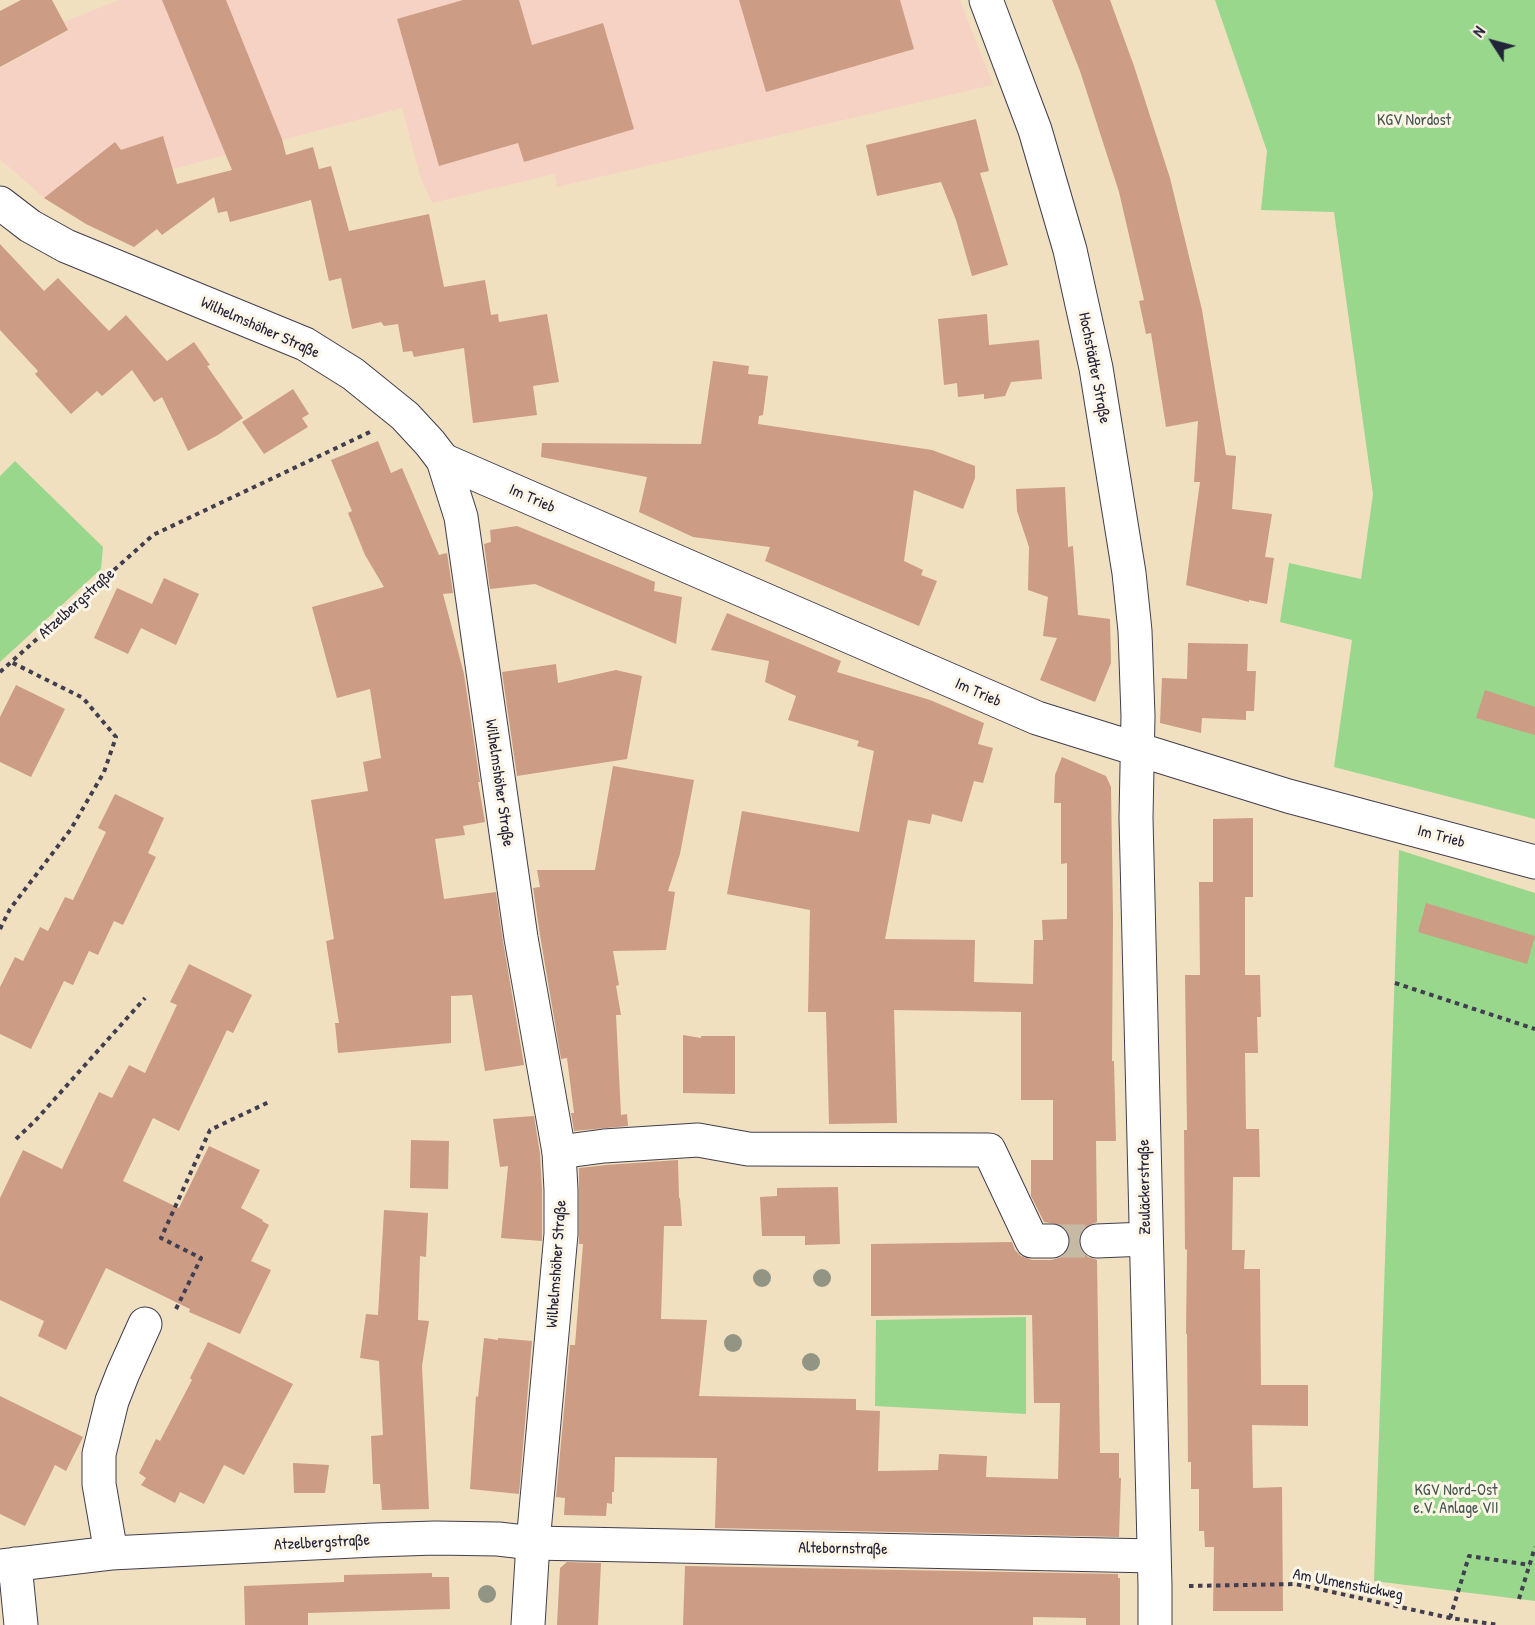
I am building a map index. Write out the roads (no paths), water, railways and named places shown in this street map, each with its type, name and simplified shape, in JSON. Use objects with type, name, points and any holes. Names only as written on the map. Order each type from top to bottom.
[{"type":"street","name":"Hochstädter Straße","points":[[986,0],[1035,130],[1070,250],[1096,368],[1130,573],[1136,641],[1137,749]]},
{"type":"street","name":"Wilhelmshöher Straße","points":[[0,203],[30,226],[66,246],[305,344],[353,374],[405,416],[443,460],[461,517],[520,938],[559,1152],[561,1234],[533,1543],[528,1625]]},
{"type":"street","name":"Im Trieb","points":[[443,460],[1036,718],[1288,796],[1535,862]]},
{"type":"street","name":"Zeuläckerstraße","points":[[1137,749],[1136,818],[1155,1625]]},
{"type":"street","points":[[559,1152],[604,1146],[698,1140],[748,1149],[989,1150],[1032,1241],[1052,1241]]},
{"type":"street","points":[[1097,1240],[1146,1239]]},
{"type":"street","points":[[111,1553],[99,1484],[99,1454],[112,1401],[145,1324]]},
{"type":"street","name":"Atzelbergstraße","points":[[21,1625],[7,1565],[111,1553],[435,1538],[498,1539],[533,1543]]},
{"type":"street","name":"Altebornstraße","points":[[533,1543],[1155,1571]]},
{"type":"tunnel","points":[[1052,1241],[1097,1241]]},
{"type":"park label","name":"KGV Nordost","points":[[1414,121]]},
{"type":"park label","name":"KGV Nord-Ost e.V. Anlage VII","points":[[1456,1500]]}]
